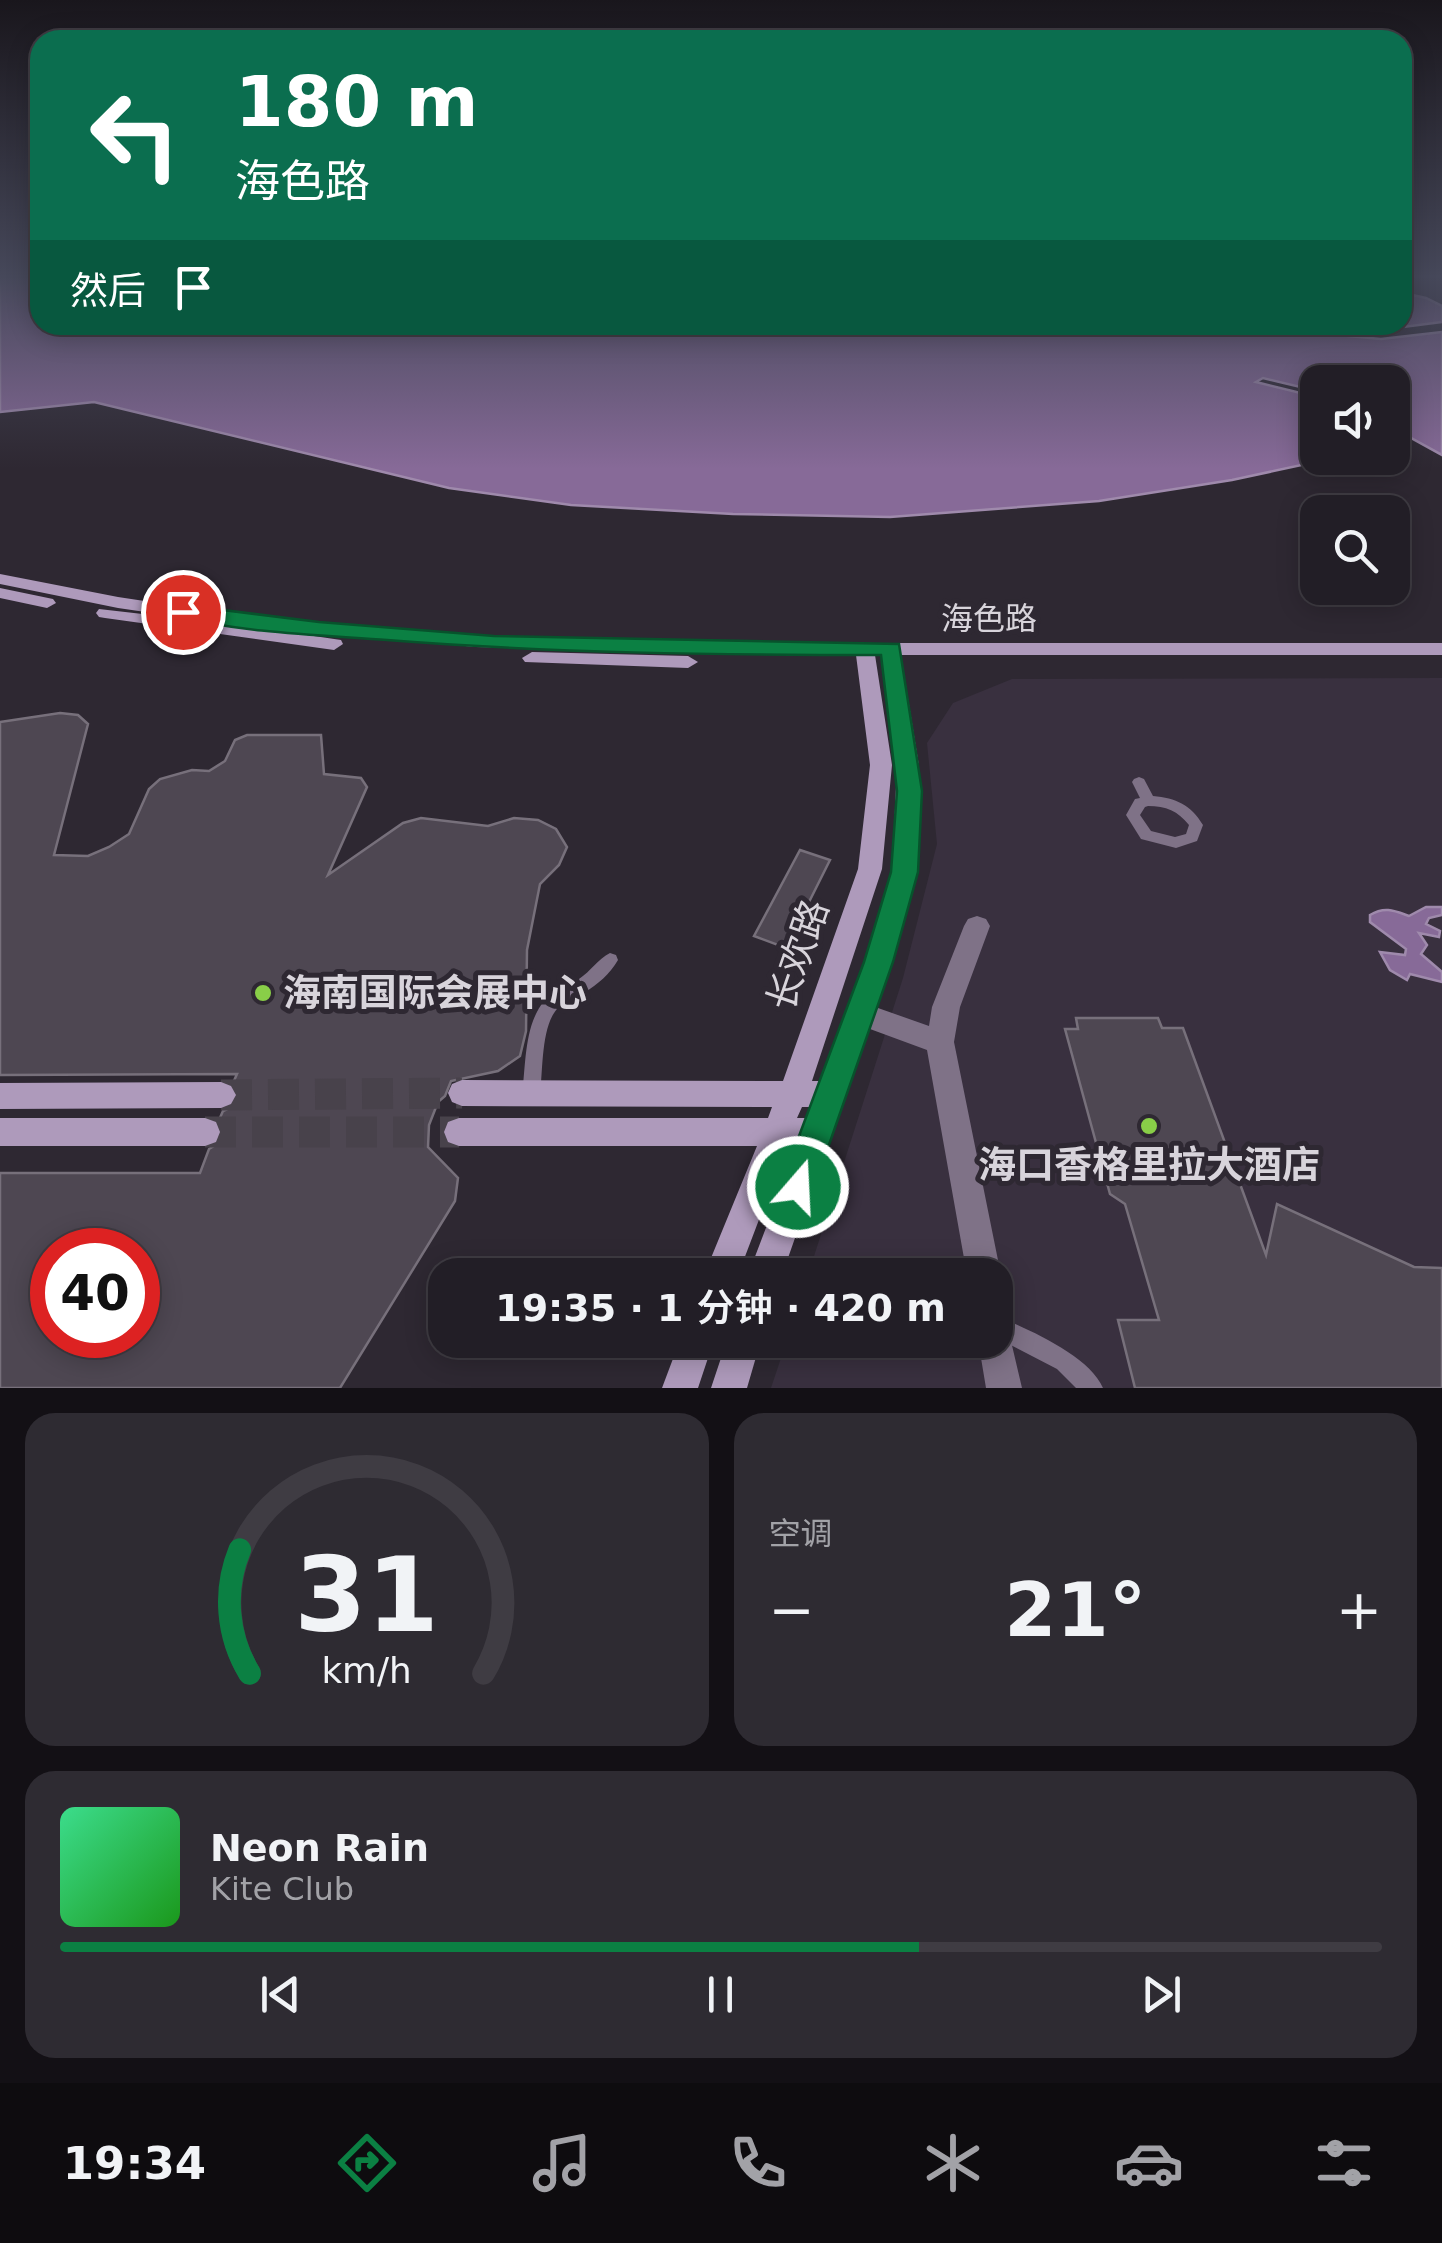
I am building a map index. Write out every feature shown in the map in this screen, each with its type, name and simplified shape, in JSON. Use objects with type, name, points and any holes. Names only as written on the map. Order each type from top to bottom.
[{"type":"street","name":"海色路","points":[[0,578],[174,610],[396,636],[879,656],[1442,662]]},
{"type":"street","name":"海色路","points":[[0,593],[165,623],[369,647],[632,662],[1442,649]]},
{"type":"street","points":[[772,1258],[898,900],[907,843],[908,766],[879,656]]},
{"type":"street","name":"长欢路","points":[[728,1258],[843,959],[875,843],[879,656]]},
{"type":"street","points":[[977,926],[946,1007],[940,1042],[981,1258]]},
{"type":"street","points":[[860,1014],[940,1042]]},
{"type":"street","points":[[462,1093],[830,1094]]},
{"type":"street","points":[[0,1096],[222,1095]]},
{"type":"street","points":[[0,1132],[205,1132]]},
{"type":"street","points":[[459,1132],[816,1132]]},
{"type":"street","points":[[680,1388],[691,1358]]},
{"type":"street","points":[[729,1388],[738,1358]]},
{"type":"street","points":[[999,1358],[1004,1388]]},
{"type":"lane","points":[[1138,782],[1148,801]]},
{"type":"lane","points":[[530,1094],[544,1016],[557,998],[576,992],[596,978],[610,960]]},
{"type":"lane","points":[[1013,1335],[1065,1360],[1092,1388]]},
{"type":"shaded area","points":[[0,340],[1442,340],[1442,455],[1410,437],[1410,365],[1300,365],[1300,387],[1263,378],[1256,382],[1300,393],[1300,465],[1099,501],[890,517],[571,505],[449,488],[94,402],[0,412]]},
{"type":"shaded area","name":"海口香格里拉大酒店","points":[[1442,678],[1442,1388],[771,1388],[781,1358],[1013,1358],[1013,1258],[813,1258],[903,978],[937,844],[927,743],[953,703],[1012,679]]},
{"type":"shaded area","points":[[1426,907],[1442,907],[1442,915],[1429,918],[1426,924],[1440,931],[1439,937],[1419,933],[1427,945],[1421,954],[1442,972],[1442,982],[1410,974],[1407,980],[1390,970],[1380,952],[1405,955],[1406,949],[1370,922],[1370,915],[1380,911],[1409,916]]},
{"type":"building","name":"海南国际会展中心","points":[[60,713],[78,715],[88,724],[54,855],[88,856],[109,847],[129,834],[149,789],[160,779],[192,770],[209,771],[225,761],[235,740],[247,735],[321,735],[324,774],[361,778],[367,787],[328,875],[403,823],[421,818],[488,826],[514,818],[538,820],[556,829],[567,847],[559,865],[540,884],[527,950],[526,1031],[520,1056],[498,1071],[451,1081],[438,1102],[429,1125],[428,1147],[458,1178],[455,1201],[340,1388],[0,1388],[0,1173],[200,1173],[209,1149],[219,1143],[223,1133],[219,1120],[223,1111],[234,1106],[239,1097],[233,1083],[237,1074],[0,1075],[0,722]]},
{"type":"building","points":[[800,850],[830,860],[786,948],[754,936]]},
{"type":"building","points":[[1076,1018],[1158,1018],[1162,1028],[1183,1028],[1266,1255],[1277,1204],[1414,1267],[1442,1268],[1442,1388],[1135,1388],[1118,1320],[1159,1320],[1125,1204],[1110,1194],[1065,1029],[1078,1029]]},
{"type":"tunnel","points":[[221,1095],[462,1093]]},
{"type":"tunnel","points":[[205,1132],[459,1132]]},
{"type":"place","name":"海南国际会展中心","points":[[263,993]]},
{"type":"place","name":"海口香格里拉大酒店","points":[[1149,1126]]},
{"type":"route","points":[[183,612],[319,629],[494,642],[891,649],[908,766],[904,872],[852,1040],[798,1187]]}]
